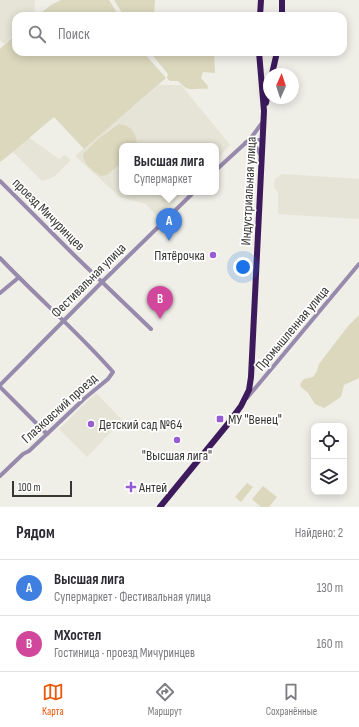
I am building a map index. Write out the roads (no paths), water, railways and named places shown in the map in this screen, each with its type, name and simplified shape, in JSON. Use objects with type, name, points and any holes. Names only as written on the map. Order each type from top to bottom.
[{"type":"highway","points":[[260,12],[261,0]]},
{"type":"highway","points":[[282,0],[282,12]]},
{"type":"highway","name":"Индустриальная улица","points":[[259,56],[264,114]]},
{"type":"highway","points":[[273,68],[276,56]]},
{"type":"highway","name":"Индустриальная улица","points":[[160,507],[227,425],[241,406],[249,390],[251,377],[262,140],[266,104]]},
{"type":"street","points":[[219,167],[256,132],[261,125],[264,114]]},
{"type":"street","points":[[244,143],[262,140]]},
{"type":"street","points":[[244,143],[249,143],[257,147],[262,158]]},
{"type":"street","name":"проезд Мичуринцев","points":[[0,181],[74,255],[151,328]]},
{"type":"street","name":"Фестивальная улица","points":[[0,386],[63,320],[191,195]]},
{"type":"street","points":[[0,258],[18,278],[63,320]]},
{"type":"street","name":"Промышленная улица","points":[[241,406],[359,264]]},
{"type":"street","points":[[0,294],[18,278]]},
{"type":"street","name":"Глазковский проезд","points":[[0,476],[85,398],[108,379],[113,372],[63,320]]},
{"type":"street","points":[[0,386],[47,434]]},
{"type":"place","name":"Высшая лига","points":[[169,241]]},
{"type":"place","name":"Пятёрочка","points":[[213,255]]},
{"type":"place","name":"МХостел","points":[[160,319]]},
{"type":"place","name":"МУ \"Венец\"","points":[[220,419]]},
{"type":"place","name":"Детский сад №64","points":[[91,424]]},
{"type":"place","name":"\"Высшая лига\"","points":[[177,440]]},
{"type":"place","name":"Антей","points":[[131,487]]}]
